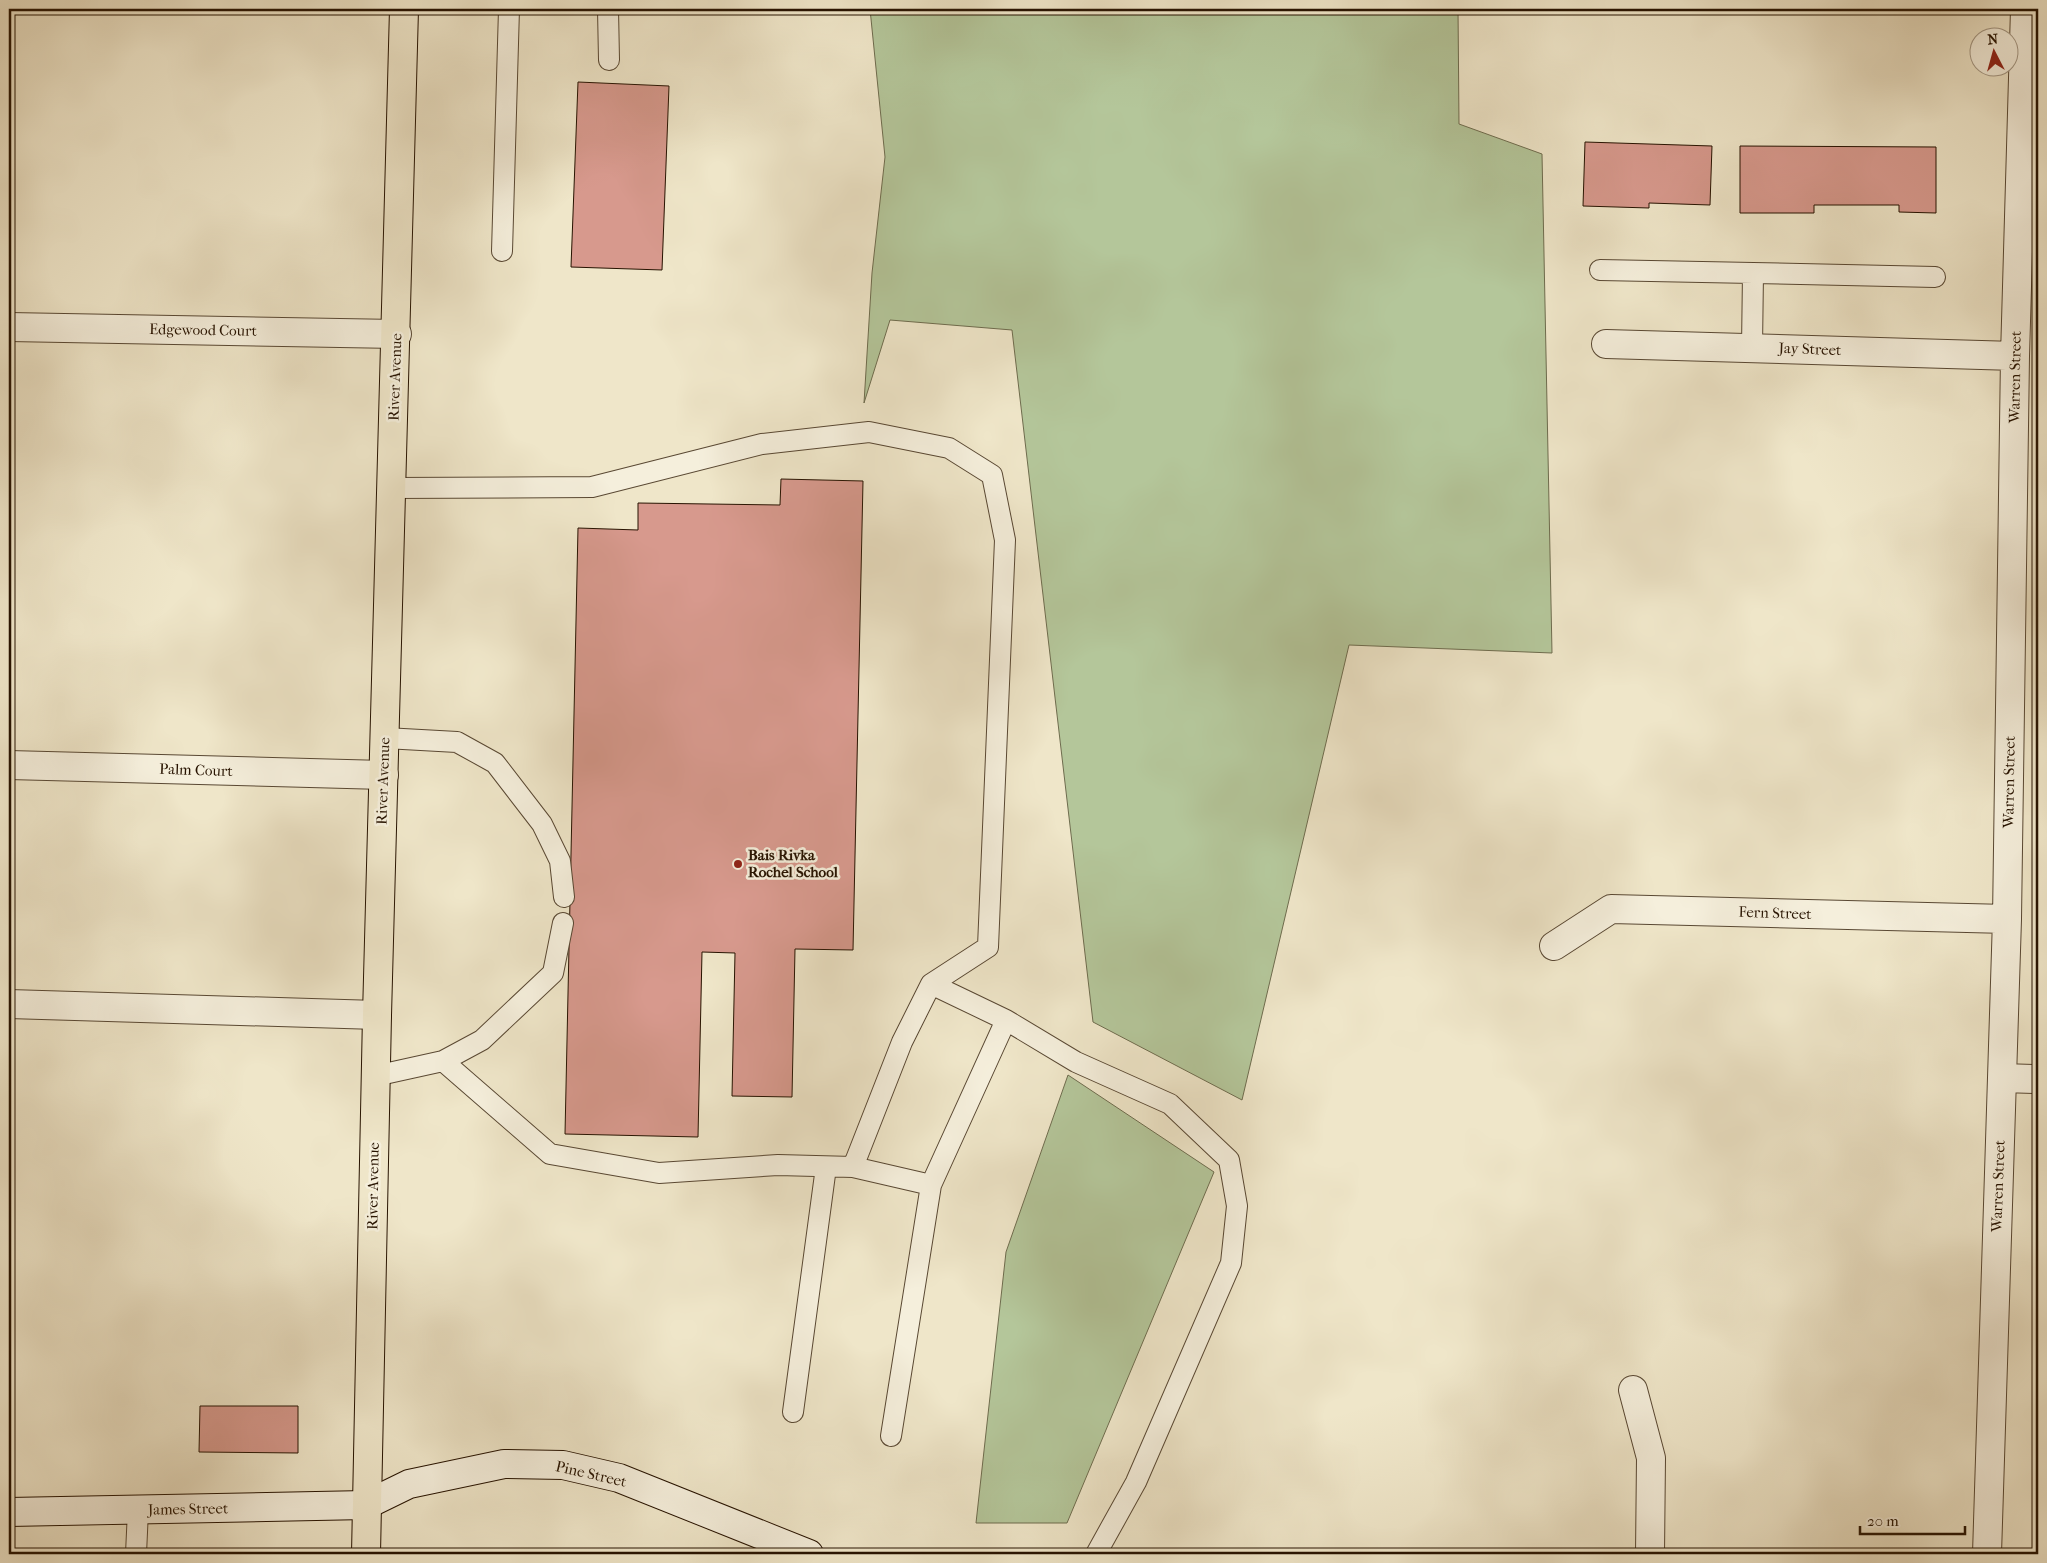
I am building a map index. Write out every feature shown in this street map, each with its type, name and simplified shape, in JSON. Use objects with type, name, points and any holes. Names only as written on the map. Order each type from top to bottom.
[{"type":"highway","name":"River Avenue","points":[[366,1554],[377,1015],[397,334],[404,9]]},
{"type":"street","name":"Warren Street","points":[[1987,1554],[2007,919],[2015,356],[2025,9]]},
{"type":"street","name":"Edgewood Court","points":[[9,327],[397,334]]},
{"type":"street","name":"Jay Street","points":[[1606,344],[2015,356]]},
{"type":"street","name":"Palm Court","points":[[9,765],[384,775]]},
{"type":"street","name":"Fern Street","points":[[1554,946],[1612,909],[2007,919]]},
{"type":"street","points":[[9,1004],[377,1015]]},
{"type":"street","points":[[2002,1078],[2038,1078]]},
{"type":"street","points":[[1633,1390],[1651,1458],[1650,1554]]},
{"type":"street","name":"Pine Street","points":[[366,1505],[409,1484],[504,1464],[563,1465],[619,1478],[809,1554]]},
{"type":"street","name":"James Street","points":[[9,1512],[366,1505]]},
{"type":"lane","points":[[502,251],[509,9]]},
{"type":"lane","points":[[608,9],[609,60]]},
{"type":"lane","points":[[1600,270],[1934,277]]},
{"type":"lane","points":[[1752,348],[1754,273]]},
{"type":"lane","points":[[392,488],[592,487],[762,444],[869,432],[949,448],[992,476],[1005,540],[988,946],[931,984],[902,1042],[852,1167]]},
{"type":"lane","points":[[385,738],[457,742],[495,763],[542,824],[560,861],[564,897]]},
{"type":"lane","points":[[376,1076],[443,1061],[482,1040],[554,973],[563,923]]},
{"type":"lane","points":[[931,984],[1006,1020],[1076,1062],[1170,1104],[1229,1160],[1236,1206],[1231,1263],[1136,1482],[1096,1554]]},
{"type":"lane","points":[[891,1436],[930,1185],[1006,1020]]},
{"type":"lane","points":[[443,1061],[550,1154],[659,1173],[778,1165],[852,1167],[930,1185]]},
{"type":"lane","points":[[793,1412],[826,1167]]},
{"type":"lane","points":[[136,1554],[138,1510]]},
{"type":"green space","points":[[870,9],[1458,9],[1459,124],[1542,154],[1552,653],[1349,645],[1242,1100],[1093,1022],[1012,330],[890,320],[864,403],[872,273],[885,157]]},
{"type":"green space","points":[[1068,1075],[1214,1172],[1067,1523],[976,1523],[1006,1252]]},
{"type":"building","points":[[578,82],[669,86],[662,270],[571,267]]},
{"type":"building","points":[[1585,142],[1712,146],[1710,205],[1649,203],[1649,208],[1583,206]]},
{"type":"building","points":[[1740,146],[1936,147],[1936,213],[1899,212],[1899,205],[1814,205],[1814,213],[1740,213]]},
{"type":"building","points":[[781,479],[863,481],[853,950],[795,949],[792,1097],[732,1096],[735,953],[702,952],[698,1137],[565,1134],[578,528],[638,530],[638,503],[780,505]]},
{"type":"building","points":[[200,1406],[298,1406],[298,1453],[199,1452]]},
{"type":"place","name":"Bais Rivka Rochel School","points":[[738,864]]}]
